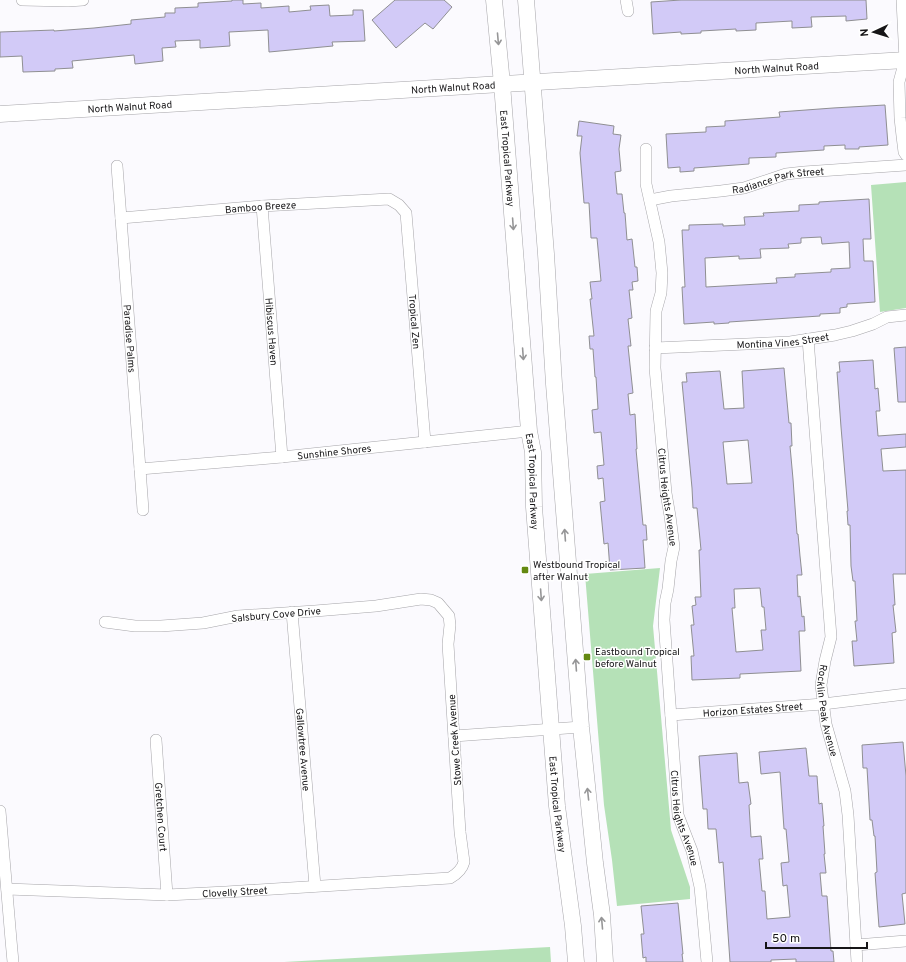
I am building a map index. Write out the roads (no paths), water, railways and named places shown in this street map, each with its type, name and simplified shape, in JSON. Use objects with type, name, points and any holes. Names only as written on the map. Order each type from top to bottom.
[{"type":"main road","name":"East Tropical Parkway","points":[[494,0],[529,431],[533,452],[534,507],[551,730],[559,820],[573,926],[576,962]]},
{"type":"main road","points":[[526,0],[581,727],[593,848],[602,915],[605,962]]},
{"type":"main road","name":"North Walnut Road","points":[[0,114],[906,60]]},
{"type":"street","points":[[22,0],[83,0]]},
{"type":"street","points":[[902,0],[906,60],[899,82],[901,124],[904,152],[906,155]]},
{"type":"street","name":"Citrus Heights Avenue","points":[[646,150],[646,184],[659,242],[662,273],[661,293],[656,311],[655,368],[666,493],[674,547],[665,603],[664,620],[678,815],[692,852],[700,887],[707,962]]},
{"type":"street","name":"Radiance Park Street","points":[[650,200],[671,196],[744,188],[786,174],[906,165]]},
{"type":"street","name":"Paradise Palms","points":[[117,166],[143,510]]},
{"type":"street","name":"Bamboo Breeze","points":[[121,218],[262,206],[389,199],[399,205]]},
{"type":"street","name":"Tropical Zen","points":[[399,205],[406,212],[425,442]]},
{"type":"street","name":"Hibiscus Haven","points":[[262,206],[282,457]]},
{"type":"street","name":"Montina Vines Street","points":[[655,348],[790,342],[835,336],[873,324],[887,317],[906,315]]},
{"type":"street","name":"Rocklin Peak Avenue","points":[[808,339],[831,637],[820,685],[826,724],[845,791],[848,815],[857,962]]},
{"type":"street","name":"Sunshine Shores","points":[[140,469],[282,457],[529,431]]},
{"type":"street","name":"Salsbury Cove Drive","points":[[105,622],[135,626],[161,626],[203,622],[238,616],[376,606],[421,600],[431,600],[438,603],[444,610]]},
{"type":"street","name":"Stowe Creek Avenue","points":[[444,610],[449,616],[450,625],[448,644],[460,832],[464,862],[460,871]]},
{"type":"street","name":"Gallowtree Avenue","points":[[292,612],[315,886]]},
{"type":"street","name":"Horizon Estates Street","points":[[671,715],[823,704],[906,694]]},
{"type":"street","points":[[454,736],[581,727]]},
{"type":"street","name":"Gretchen Court","points":[[156,740],[167,895]]},
{"type":"street","points":[[0,811],[13,962]]},
{"type":"street","name":"Clovelly Street","points":[[7,889],[167,895],[450,878],[460,871]]},
{"type":"street","points":[[856,944],[906,941]]},
{"type":"place","name":"Westbound Tropical after Walnut","points":[[525,570]]},
{"type":"place","name":"Eastbound Tropical before Walnut","points":[[587,657]]}]
